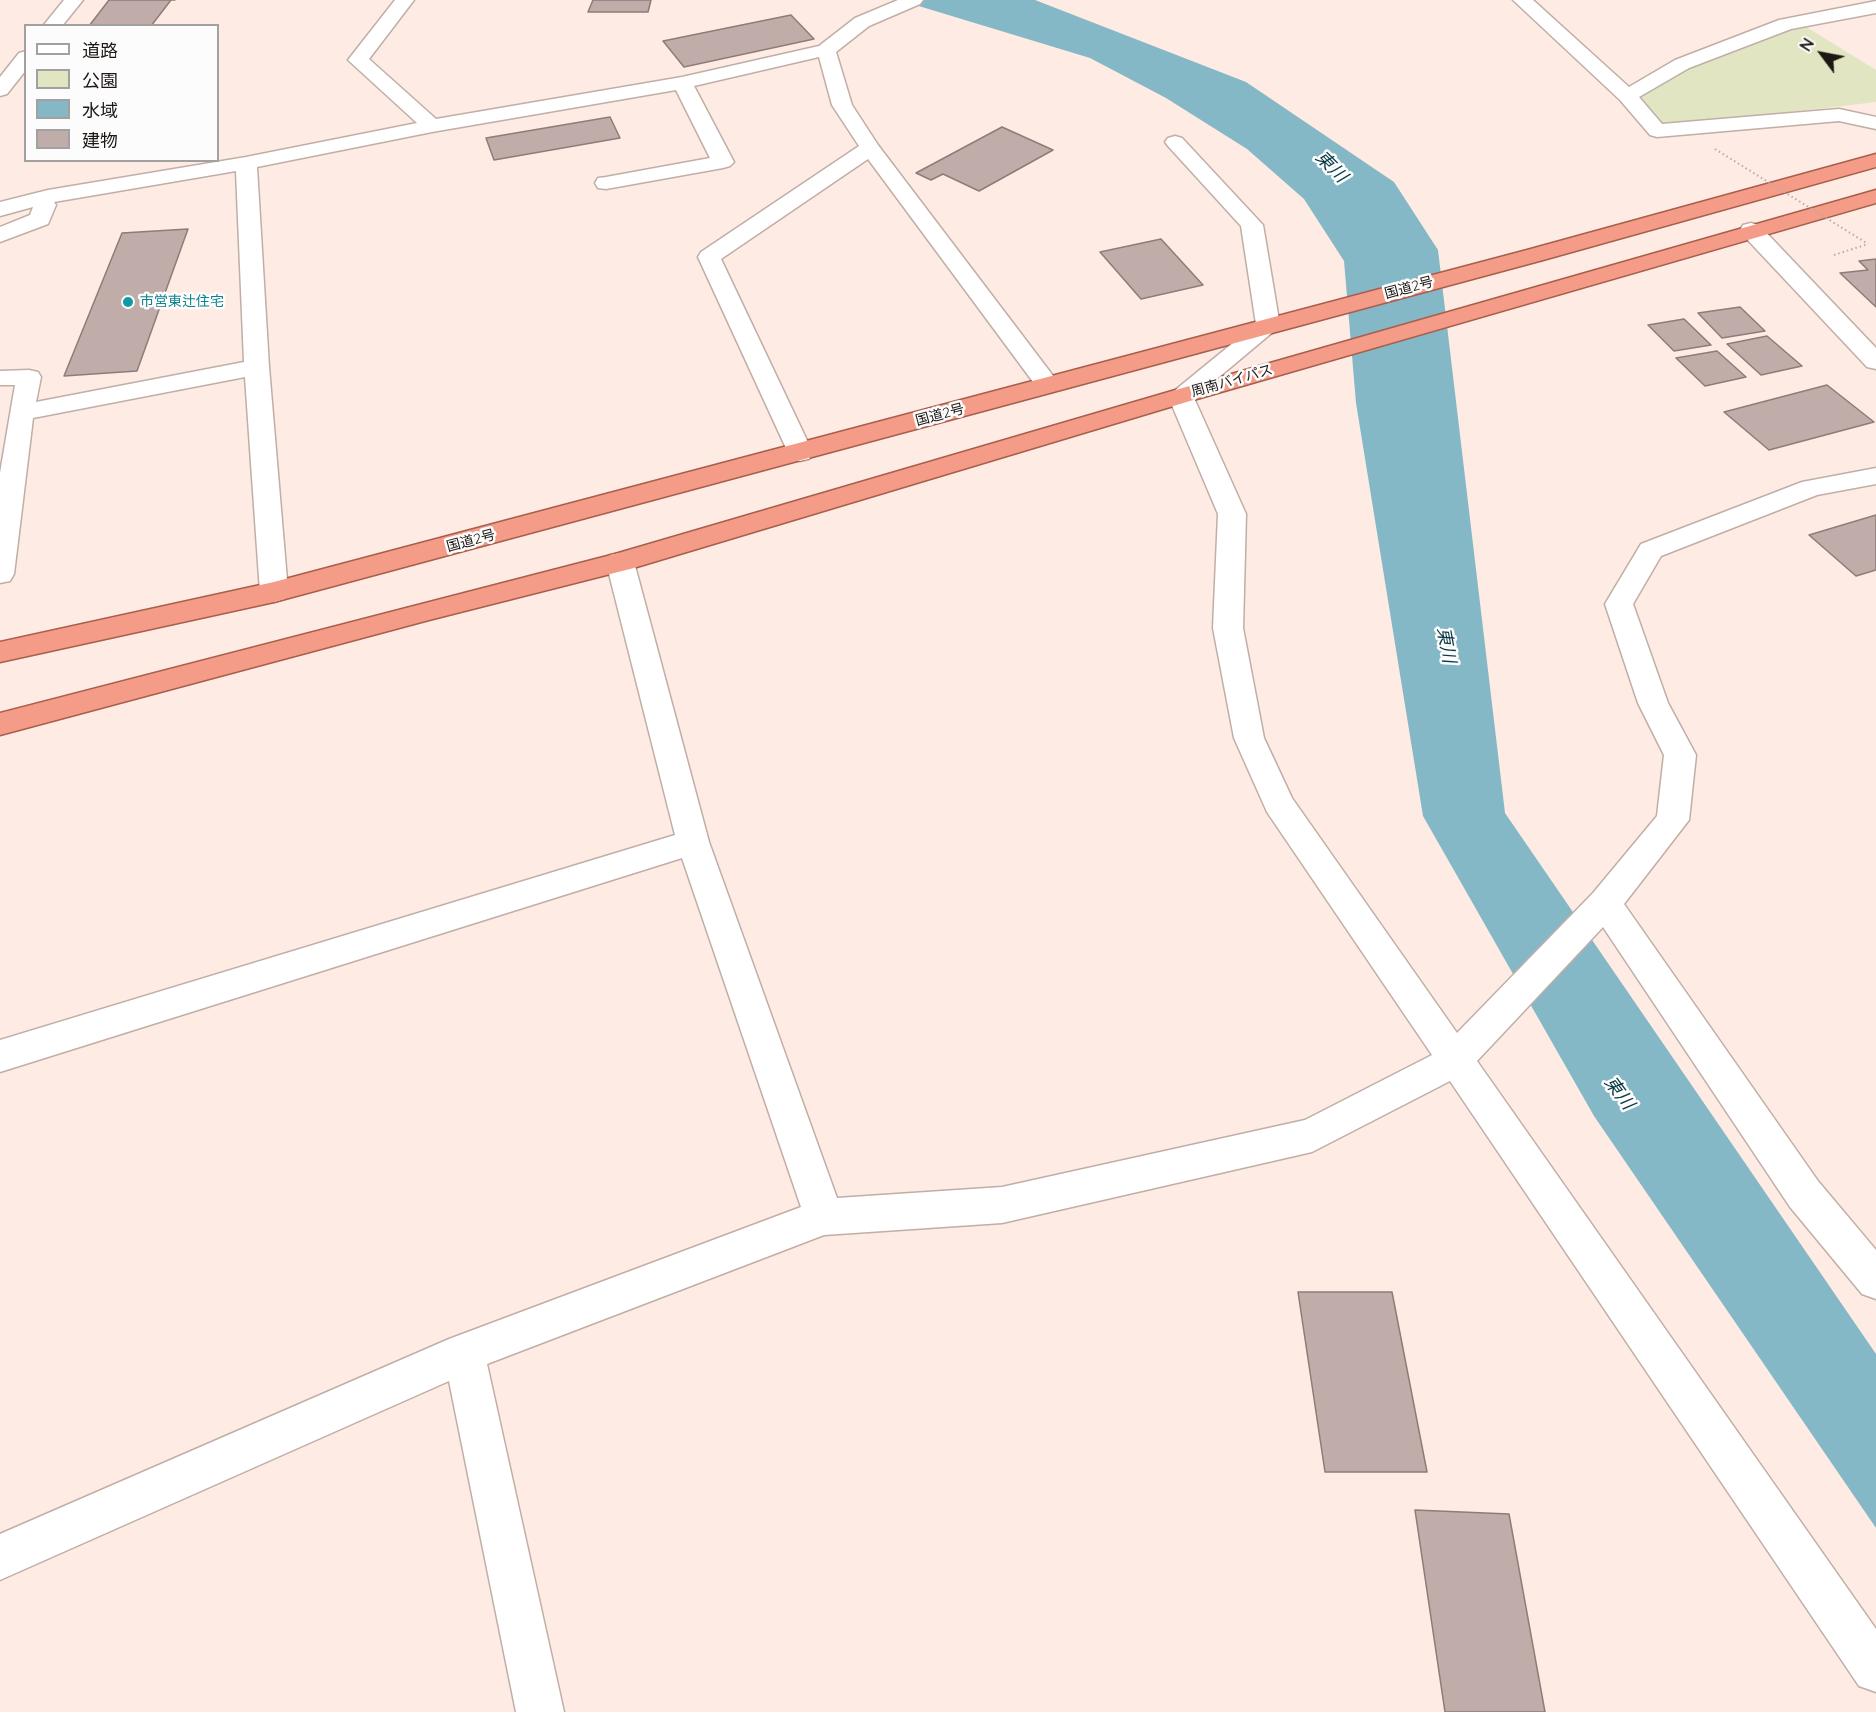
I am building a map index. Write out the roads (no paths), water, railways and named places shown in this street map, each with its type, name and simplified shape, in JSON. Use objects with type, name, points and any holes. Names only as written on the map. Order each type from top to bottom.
[{"type":"highway","name":"国道2号","points":[[0,652],[274,592],[1535,255],[1876,160]]},
{"type":"highway","points":[[1751,230],[1876,196]]},
{"type":"highway","name":"周南バイパス","points":[[1181,396],[1751,230]]},
{"type":"highway","points":[[0,724],[429,610],[620,562],[1181,396]]},
{"type":"street","points":[[54,24],[74,0]]},
{"type":"street","points":[[405,0],[358,60],[432,126]]},
{"type":"street","points":[[0,209],[48,197],[246,163],[432,126],[682,83],[826,50],[862,22],[914,0]]},
{"type":"street","points":[[1522,0],[1627,96],[1656,131],[1839,115],[1876,123]]},
{"type":"street","points":[[1627,96],[1682,64],[1786,24],[1876,7]]},
{"type":"street","points":[[826,50],[842,105],[870,148],[1048,385]]},
{"type":"street","points":[[0,90],[24,60]]},
{"type":"street","points":[[606,183],[723,162],[682,83]]},
{"type":"street","points":[[1175,142],[1252,225],[1268,326],[1181,396],[1232,514],[1228,628],[1249,738],[1278,803],[1876,1669]]},
{"type":"street","points":[[800,453],[709,257],[870,148]]},
{"type":"street","points":[[246,163],[257,367],[274,592]]},
{"type":"street","points":[[0,235],[40,219],[48,197]]},
{"type":"street","points":[[1751,230],[1876,362]]},
{"type":"street","points":[[21,413],[257,367]]},
{"type":"street","points":[[0,378],[29,377],[21,413],[0,574]]},
{"type":"street","points":[[0,1557],[464,1353],[824,1217],[1002,1205],[1312,1135],[1454,1061],[1605,903],[1673,820],[1680,755],[1653,703],[1619,604],[1651,550],[1811,488],[1876,476]]},
{"type":"street","points":[[620,562],[693,842],[824,1217]]},
{"type":"street","points":[[0,1056],[693,842]]},
{"type":"street","points":[[1605,903],[1804,1194],[1876,1280]]},
{"type":"street","points":[[464,1353],[540,1712]]},
{"type":"water","name":"東川","points":[[899,0],[1035,0],[1246,82],[1394,182],[1438,250],[1505,813],[1876,1354],[1876,1528],[1594,1116],[1423,816],[1356,403],[1344,261],[1304,199],[1247,149],[1166,98],[1090,58]]},
{"type":"place","name":"市営東辻住宅","points":[[128,302]]}]
